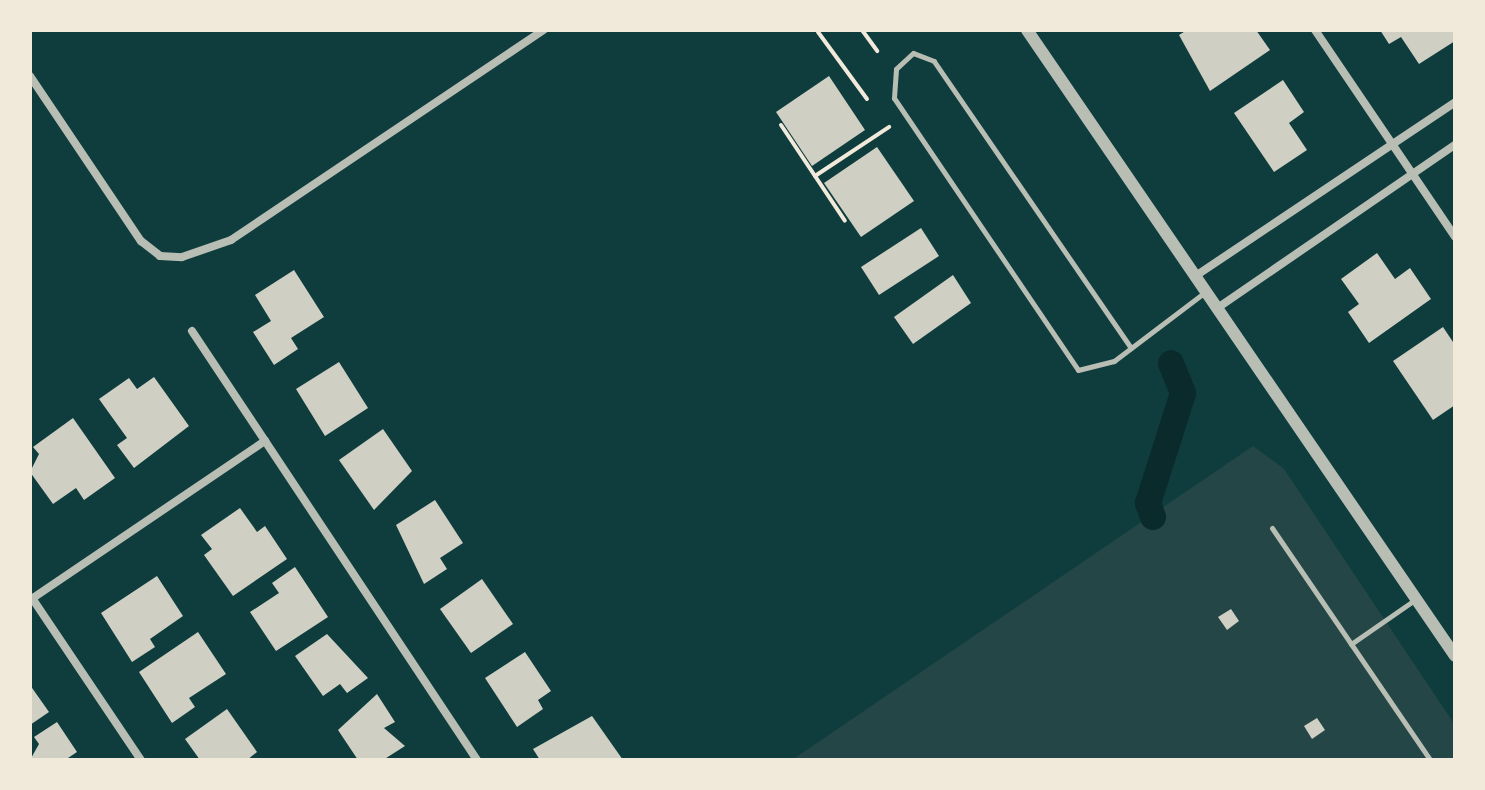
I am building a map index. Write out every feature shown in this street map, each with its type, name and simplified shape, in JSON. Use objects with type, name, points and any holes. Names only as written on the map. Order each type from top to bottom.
[{"type":"street","points":[[30,76],[141,241],[160,256],[200,255],[544,30]]},
{"type":"street","points":[[1027,30],[1455,656]]},
{"type":"street","points":[[1315,30],[1455,237]]},
{"type":"street","points":[[1194,277],[1455,102]]},
{"type":"street","points":[[1216,309],[1455,145]]},
{"type":"street","points":[[192,331],[477,760]]},
{"type":"street","points":[[141,760],[31,599],[265,441]]},
{"type":"lane","points":[[1131,348],[934,61],[913,53],[896,69],[894,98],[1058,349],[1078,370],[1131,348],[1205,293]]},
{"type":"lane","points":[[1272,528],[1430,760]]},
{"type":"lane","points":[[1351,644],[1417,599]]},
{"type":"path","points":[[862,30],[877,51]]},
{"type":"path","points":[[818,32],[867,99]]},
{"type":"path","points":[[781,125],[845,221]]},
{"type":"path","points":[[815,176],[889,127]]},
{"type":"shaded area","points":[[1253,446],[1284,469],[1455,725],[1455,760],[792,760]]},
{"type":"building","points":[[1187,30],[1256,30],[1270,50],[1210,91],[1179,35]]},
{"type":"building","points":[[1380,30],[1455,30],[1455,41],[1419,64],[1401,37],[1389,44]]},
{"type":"building","points":[[829,76],[865,130],[812,166],[776,112]]},
{"type":"building","points":[[1283,80],[1304,112],[1289,123],[1307,150],[1274,172],[1234,113]]},
{"type":"building","points":[[877,147],[914,201],[861,237],[824,183]]},
{"type":"building","points":[[921,228],[939,256],[879,295],[861,267]]},
{"type":"building","points":[[1377,253],[1395,279],[1410,268],[1431,299],[1369,343],[1348,312],[1359,304],[1341,279]]},
{"type":"building","points":[[294,270],[324,317],[291,338],[298,349],[274,365],[253,332],[271,321],[255,295]]},
{"type":"building","points":[[953,275],[971,303],[913,344],[894,317]]},
{"type":"building","points":[[1443,327],[1455,345],[1455,405],[1433,420],[1393,361]]},
{"type":"building","points":[[339,362],[368,408],[325,436],[296,389]]},
{"type":"building","points":[[154,377],[189,426],[134,468],[117,445],[127,438],[99,399],[129,378],[137,389]]},
{"type":"building","points":[[73,418],[115,478],[84,500],[76,488],[53,504],[30,472],[39,454],[33,447]]},
{"type":"building","points":[[383,429],[412,471],[374,510],[339,460]]},
{"type":"building","points":[[435,500],[463,543],[440,558],[447,569],[424,584],[396,525]]},
{"type":"building","points":[[240,508],[257,532],[265,526],[287,559],[233,596],[204,555],[212,549],[201,535]]},
{"type":"building","points":[[295,567],[328,617],[276,651],[250,612],[279,593],[272,583]]},
{"type":"building","points":[[157,576],[183,616],[150,639],[155,647],[132,662],[101,613]]},
{"type":"building","points":[[482,579],[513,624],[471,653],[440,609]]},
{"type":"building","points":[[1231,609],[1239,621],[1227,630],[1218,617]]},
{"type":"building","points":[[198,632],[226,674],[189,698],[195,707],[172,723],[139,672]]},
{"type":"building","points":[[327,634],[368,678],[347,693],[340,684],[323,696],[295,656]]},
{"type":"building","points":[[525,652],[551,691],[538,700],[543,709],[517,727],[485,678]]},
{"type":"building","points":[[30,685],[49,712],[30,725]]},
{"type":"building","points":[[377,694],[395,722],[384,728],[405,746],[383,760],[358,760],[338,730]]},
{"type":"building","points":[[227,709],[257,752],[247,760],[200,760],[185,739]]},
{"type":"building","points":[[592,716],[623,760],[540,760],[533,749]]},
{"type":"building","points":[[1317,718],[1325,730],[1312,739],[1304,726]]},
{"type":"building","points":[[57,722],[77,752],[65,760],[30,760],[39,744],[34,737]]},
{"type":"waterway","points":[[1153,517],[1148,503],[1183,393],[1171,363]]}]
